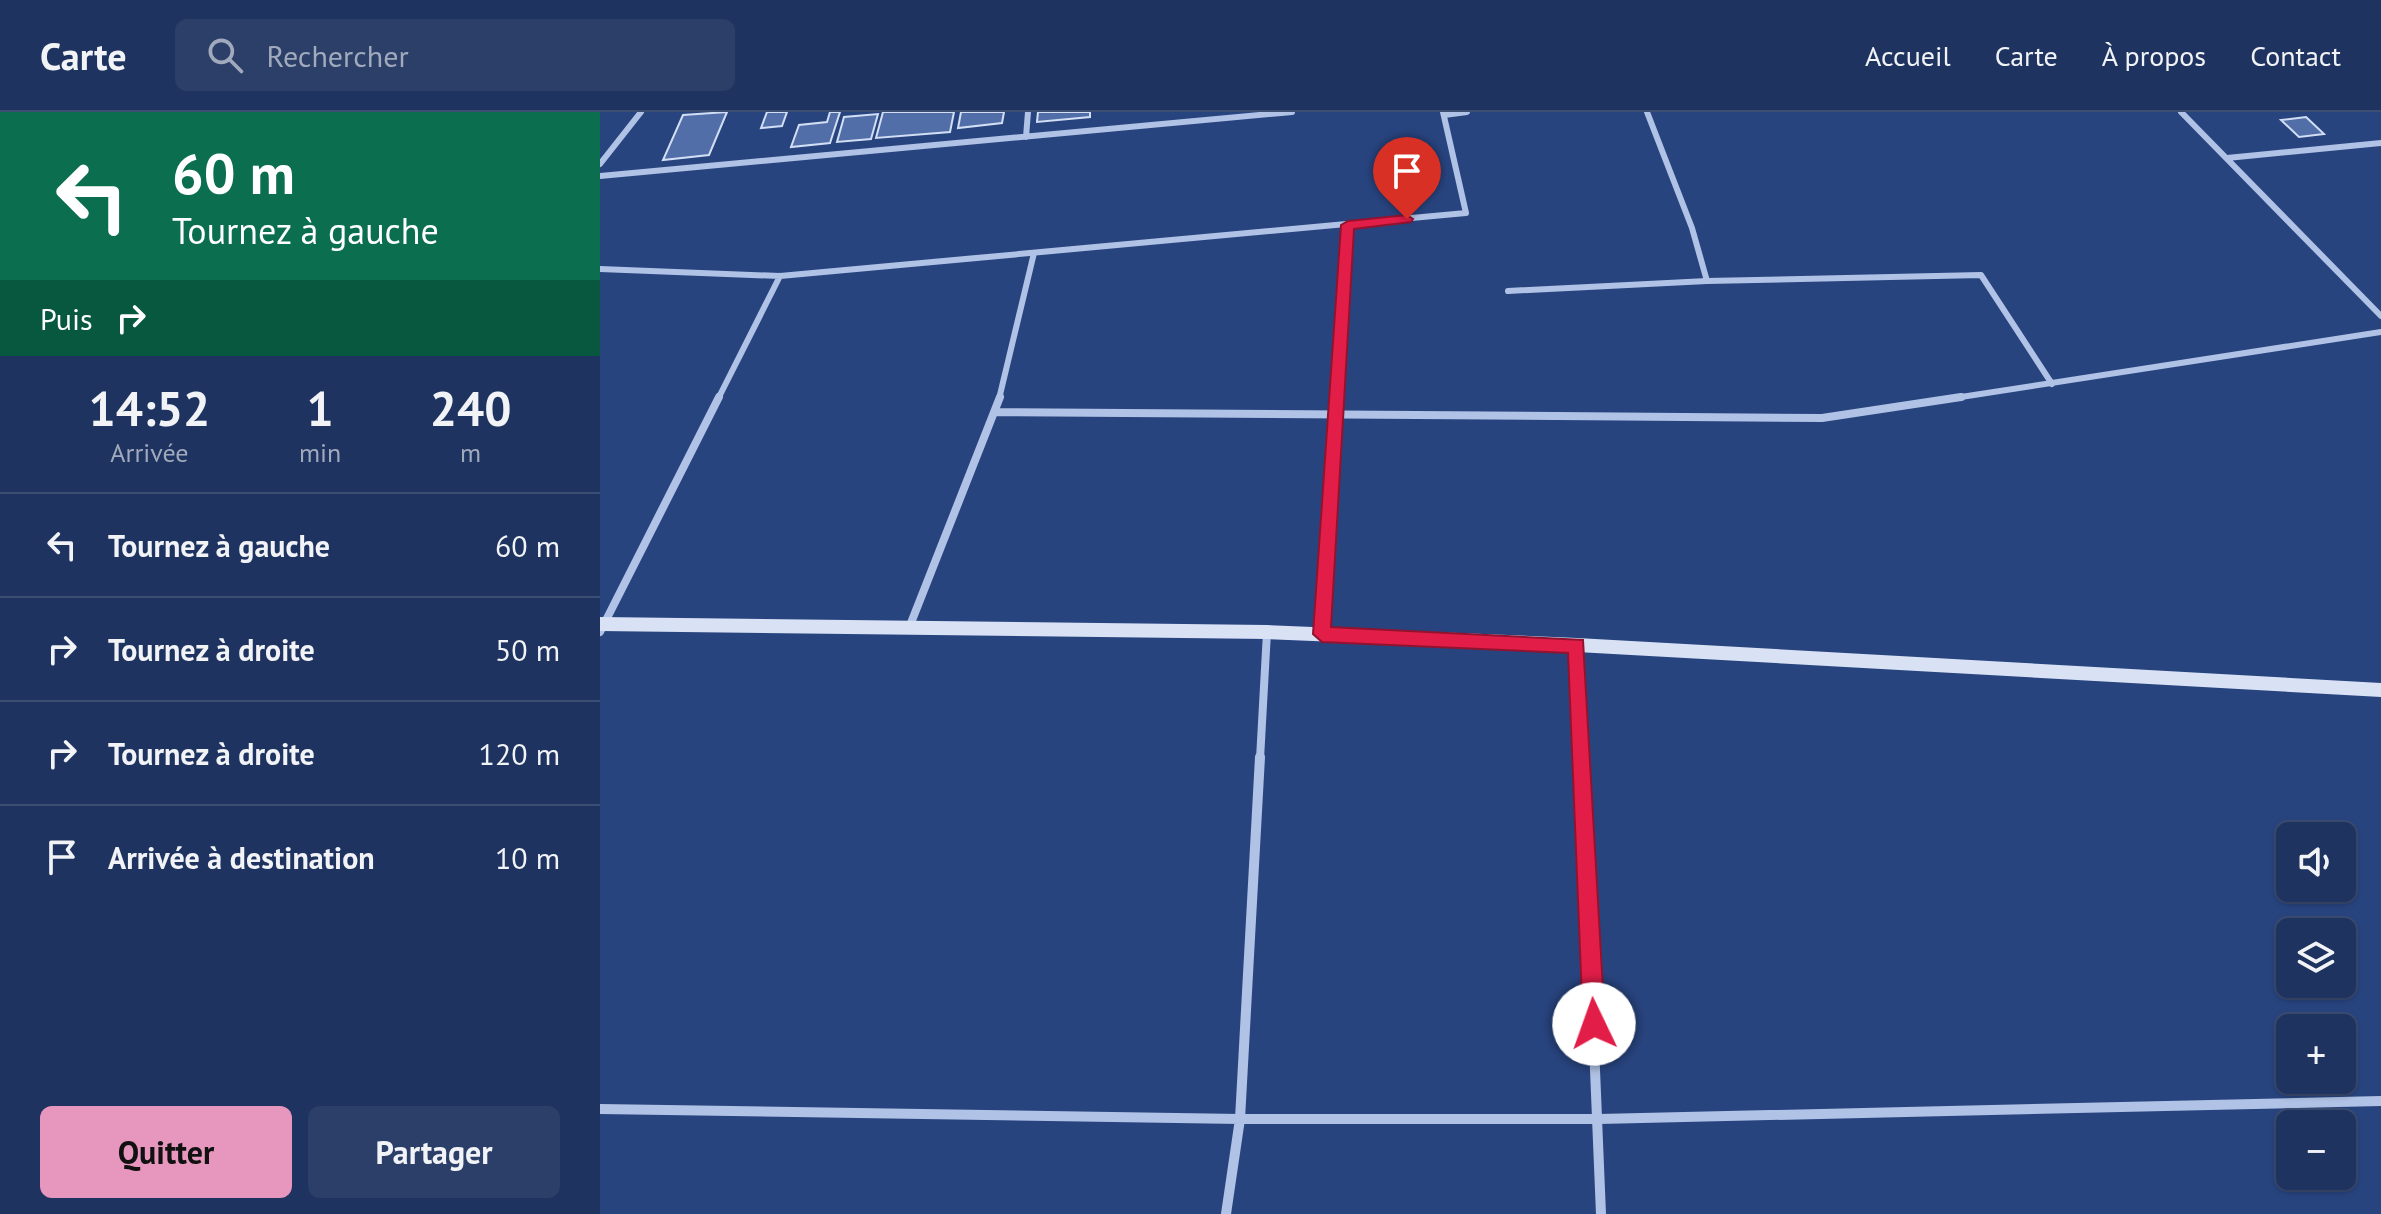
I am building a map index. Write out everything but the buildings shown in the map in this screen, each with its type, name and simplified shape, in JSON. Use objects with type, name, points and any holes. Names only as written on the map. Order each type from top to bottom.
[{"type":"street","points":[[600,164],[641,112]]},
{"type":"street","points":[[1026,137],[1028,112]]},
{"type":"street","points":[[600,176],[1292,112]]},
{"type":"street","points":[[600,269],[780,276],[1466,213],[1443,113],[1467,112]]},
{"type":"street","points":[[1647,112],[1692,228],[1707,281]]},
{"type":"street","points":[[2181,112],[2381,316]]},
{"type":"street","points":[[2227,158],[2381,143]]},
{"type":"street","points":[[1322,634],[1348,225]]},
{"type":"street","points":[[909,628],[996,412],[1034,253]]},
{"type":"street","points":[[1508,291],[1707,281],[1981,275],[2052,384]]},
{"type":"street","points":[[780,276],[601,627],[1267,632],[1577,645],[2381,690]]},
{"type":"street","points":[[996,412],[1822,418],[2381,332]]},
{"type":"street","points":[[1226,1214],[1240,1119],[1267,632]]},
{"type":"street","points":[[1577,645],[1601,1214]]},
{"type":"street","points":[[600,1109],[1240,1119],[1599,1119],[2381,1101]]},
{"type":"route","points":[[1407,219],[1348,225],[1322,634],[1577,645],[1594,1024]]}]
